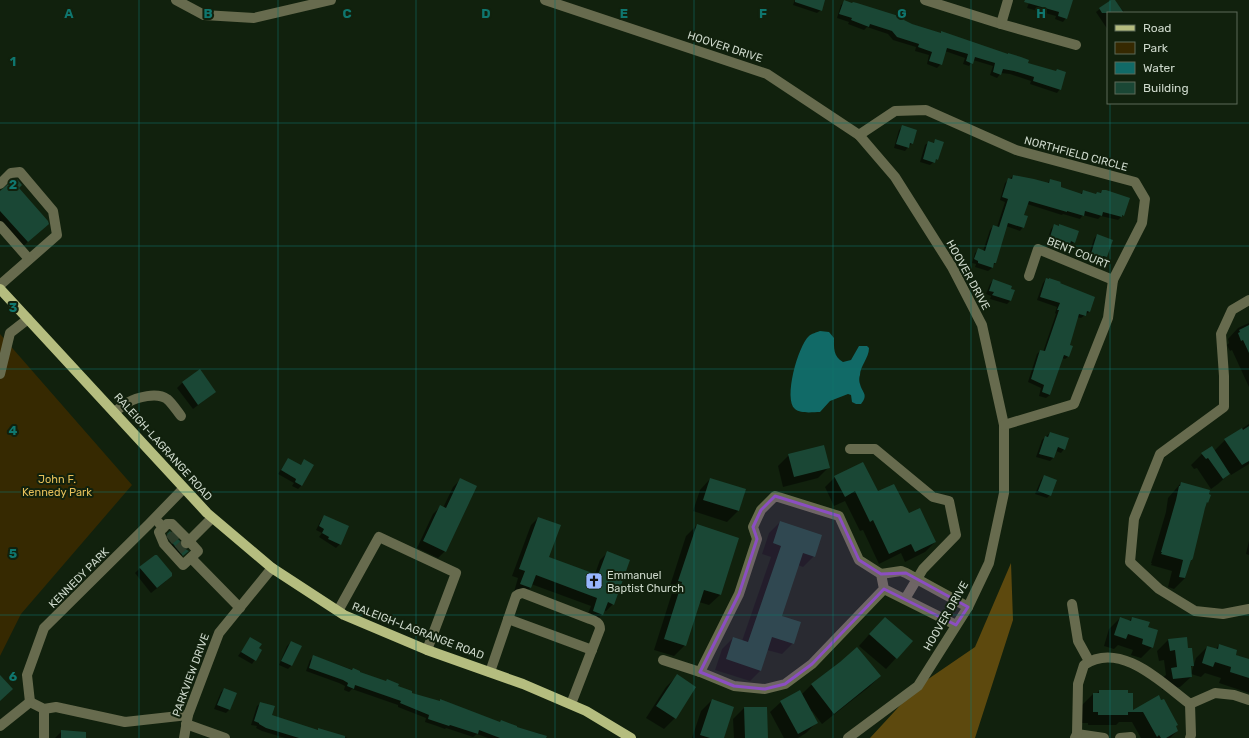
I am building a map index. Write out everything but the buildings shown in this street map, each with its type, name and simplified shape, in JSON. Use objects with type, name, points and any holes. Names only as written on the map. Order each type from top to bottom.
[{"type":"main road","name":"RALEIGH-LAGRANGE ROAD","points":[[0,289],[183,489],[212,518],[272,568],[344,615],[427,650],[523,684],[570,704],[586,711],[631,738]]},
{"type":"street","points":[[176,0],[204,15],[254,18],[331,0]]},
{"type":"street","name":"HOOVER DRIVE","points":[[545,0],[767,74],[859,134],[895,178],[952,267],[982,325],[1004,425],[1004,493],[989,563],[968,607],[918,686],[848,738]]},
{"type":"street","points":[[925,0],[1076,46]]},
{"type":"street","points":[[1001,24],[1008,0]]},
{"type":"street","name":"NORTHFIELD CIRCLE","points":[[859,134],[895,111],[926,110],[1016,150],[1135,182],[1145,199],[1142,222],[1113,280],[1108,318],[1074,404],[1004,425]]},
{"type":"street","points":[[0,184],[11,173],[20,172],[53,211],[57,235],[0,285]]},
{"type":"street","points":[[0,226],[29,259]]},
{"type":"street","name":"BENT COURT","points":[[1029,276],[1038,249],[1113,280]]},
{"type":"street","points":[[1249,300],[1232,310],[1221,334],[1224,376],[1224,407],[1160,454],[1134,519],[1130,562],[1159,590],[1195,611],[1223,614],[1249,609]]},
{"type":"street","points":[[0,374],[10,332],[28,319]]},
{"type":"street","points":[[114,412],[128,402],[148,396],[162,397],[168,400],[181,416]]},
{"type":"street","points":[[850,449],[875,449],[932,497],[949,501],[956,535],[923,569],[905,599]]},
{"type":"street","name":"KENNEDY PARK","points":[[30,702],[27,675],[44,628],[183,489]]},
{"type":"street","points":[[700,672],[739,594],[757,539],[753,527],[761,510],[774,496],[839,516],[858,560],[881,574],[901,571],[918,578],[968,607]]},
{"type":"street","points":[[155,518],[163,528]]},
{"type":"street","points":[[188,542],[212,518]]},
{"type":"street","points":[[170,523],[172,524],[198,551],[183,565],[176,552],[159,532],[163,528],[170,523]]},
{"type":"street","points":[[338,611],[379,537],[456,573],[427,650]]},
{"type":"street","points":[[191,558],[240,608]]},
{"type":"street","name":"PARKVIEW DRIVE","points":[[184,738],[187,720],[219,633],[272,568]]},
{"type":"street","points":[[881,574],[884,589]]},
{"type":"street","points":[[884,589],[956,625]]},
{"type":"street","points":[[663,660],[700,672],[734,686],[764,689],[785,684],[812,664],[884,589]]},
{"type":"street","points":[[490,672],[516,596],[519,594],[523,594],[597,622],[600,625],[600,630],[570,704]]},
{"type":"street","points":[[1072,604],[1078,641],[1090,661]]},
{"type":"street","points":[[508,619],[592,650]]},
{"type":"street","points":[[1104,738],[1076,736],[1078,684],[1084,665],[1092,659],[1101,657],[1120,658],[1148,671],[1190,704],[1190,738]]},
{"type":"street","points":[[1190,704],[1215,693],[1234,695],[1249,700]]},
{"type":"street","points":[[0,726],[30,702],[44,709],[56,707],[125,722],[187,720],[225,738]]},
{"type":"street","points":[[44,709],[44,738]]},
{"type":"street","points":[[1120,738],[1131,737]]},
{"type":"highlighted area","points":[[775,496],[839,516],[859,560],[881,574],[906,573],[968,607],[956,625],[884,589],[812,664],[785,684],[765,689],[734,686],[700,672],[739,594],[757,539],[753,527],[761,510]]},
{"type":"green space","name":"John F. Kennedy Park","points":[[0,334],[132,485],[21,614],[0,656]]},
{"type":"shaded area","points":[[1011,563],[1013,620],[975,738],[870,738],[918,686],[975,647]]},
{"type":"water","points":[[820,331],[829,332],[834,338],[834,348],[837,357],[843,362],[851,360],[859,346],[867,346],[869,348],[868,355],[861,368],[859,377],[865,396],[861,404],[852,402],[851,395],[848,394],[830,401],[820,412],[800,412],[795,409],[792,403],[791,384],[800,350],[809,336]]},
{"type":"tunnel","points":[[169,540],[178,533]]},
{"type":"tunnel","points":[[178,550],[186,543]]},
{"type":"place","name":"Emmanuel Baptist Church","points":[[594,581]]}]
